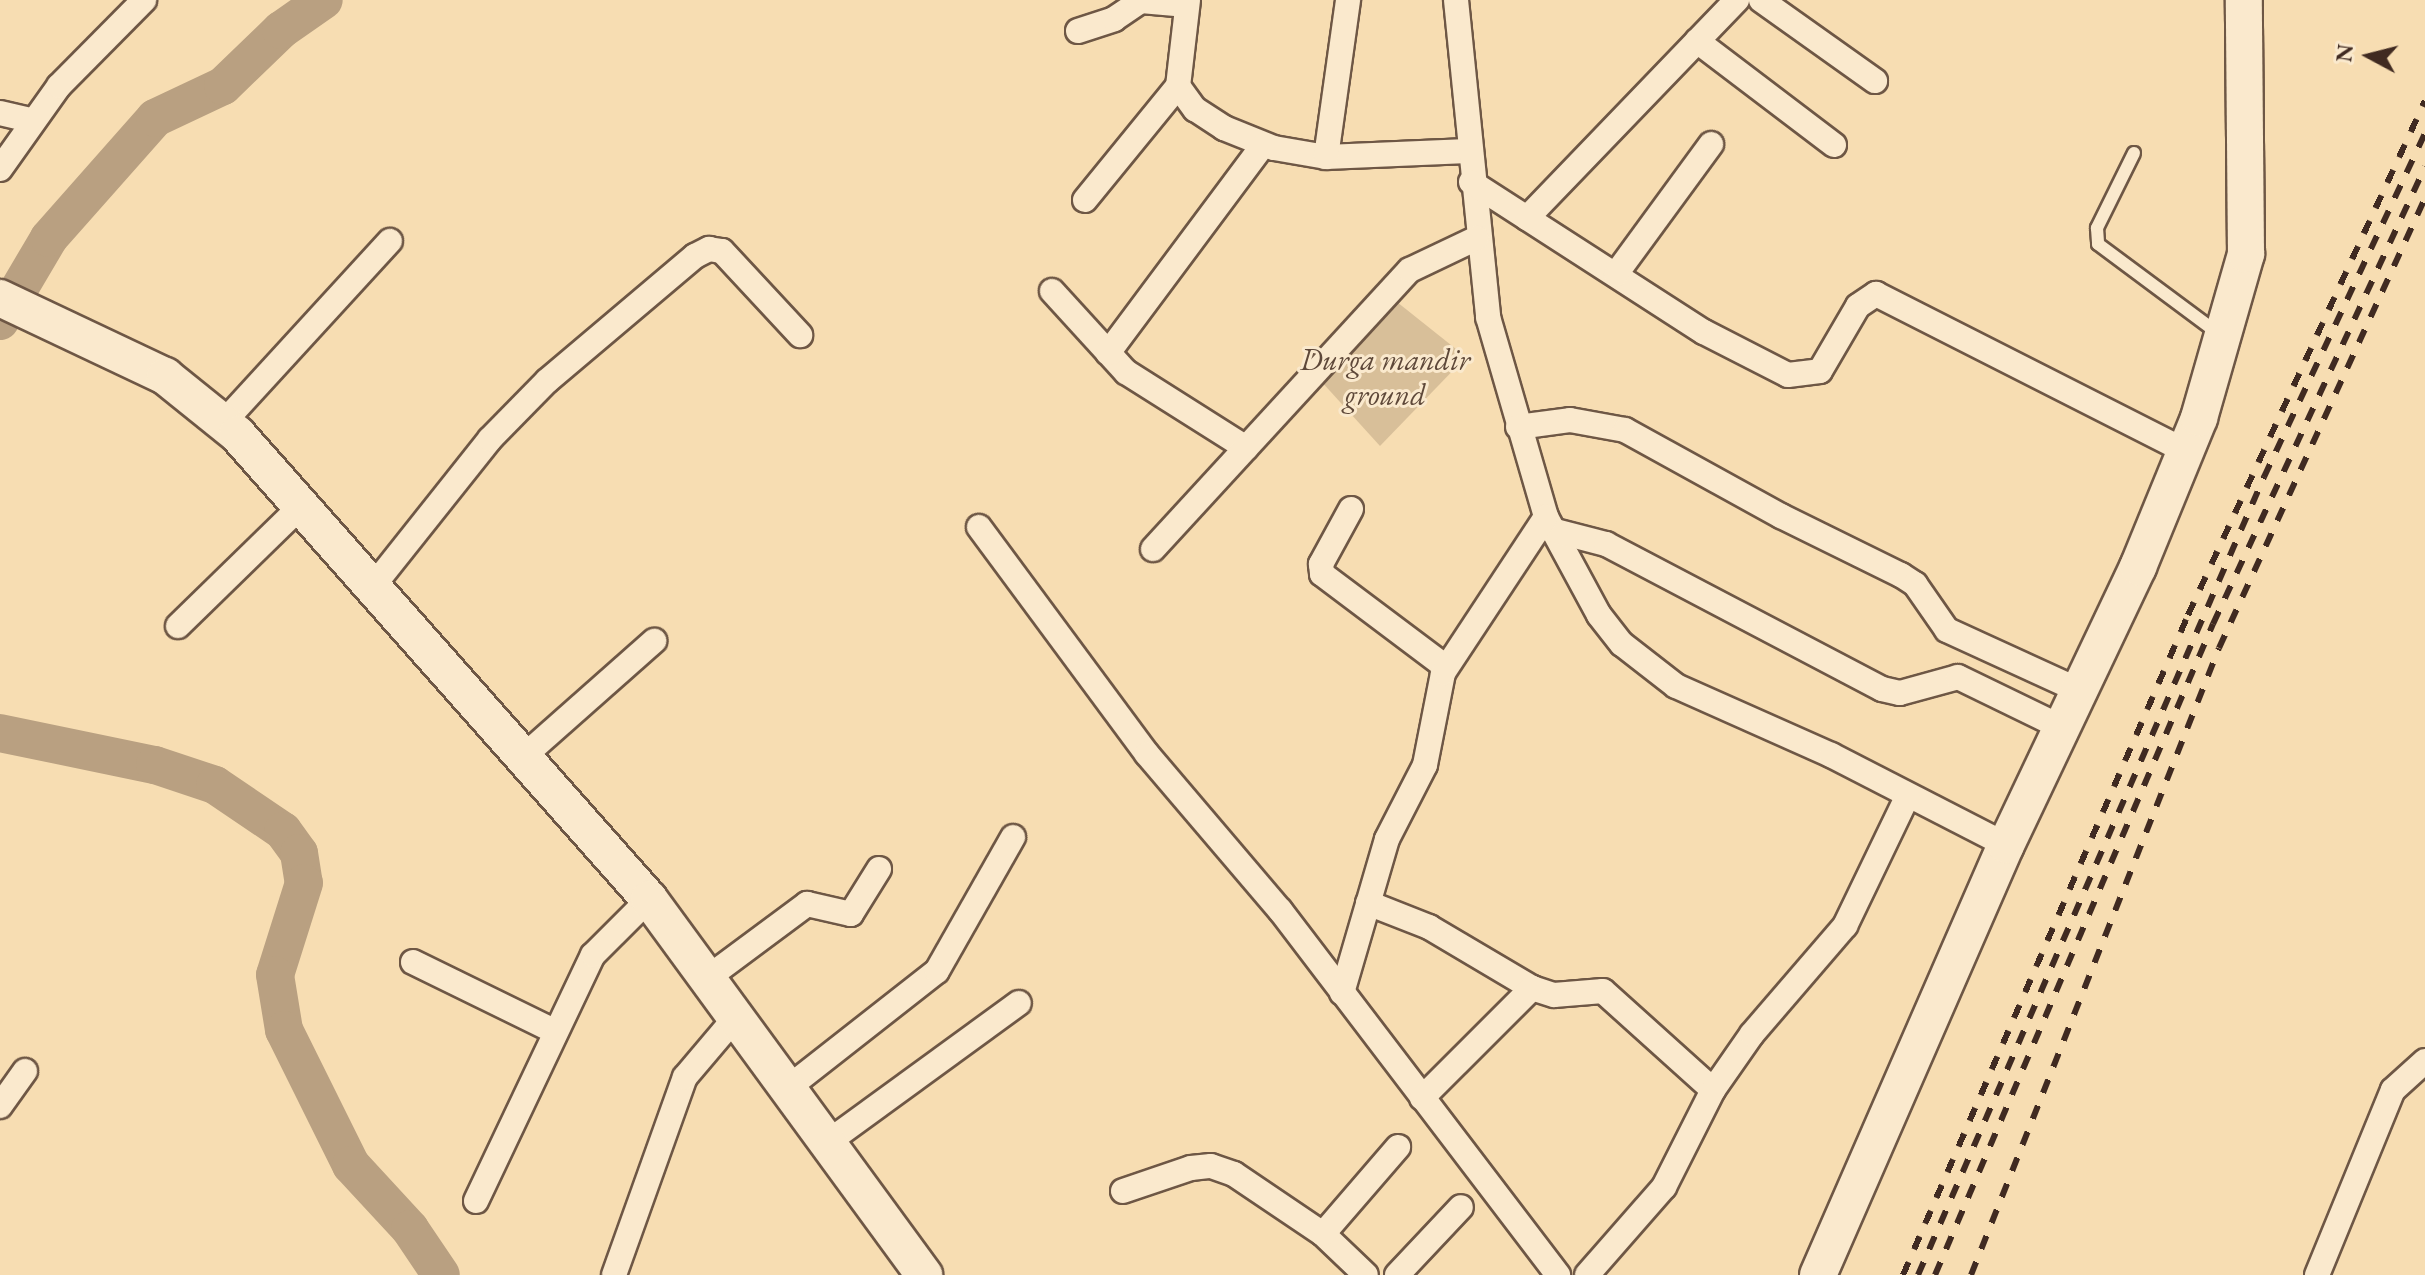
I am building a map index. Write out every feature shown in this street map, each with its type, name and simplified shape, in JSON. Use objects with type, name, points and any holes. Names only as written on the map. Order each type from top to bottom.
[{"type":"street","points":[[0,169],[31,120],[78,65],[144,0]]},
{"type":"street","points":[[1326,157],[1348,0]]},
{"type":"street","points":[[1456,0],[1471,182],[1488,317],[1518,427],[1549,523],[1599,615],[1650,669],[1713,704],[1908,795],[2006,845]]},
{"type":"street","points":[[1527,218],[1614,121],[1737,0]]},
{"type":"street","points":[[1761,0],[1875,81]]},
{"type":"street","points":[[1078,31],[1114,19],[1141,1],[1188,2],[1178,86],[1085,200]]},
{"type":"street","points":[[1818,1275],[2006,845],[2080,691],[2186,451],[2224,337],[2246,254],[2249,214],[2237,5]]},
{"type":"street","points":[[1697,41],[1834,145]]},
{"type":"street","points":[[1178,86],[1195,109],[1263,145],[1326,157],[1468,151]]},
{"type":"street","points":[[0,113],[31,120]]},
{"type":"street","points":[[1616,274],[1711,144]]},
{"type":"street","points":[[1108,353],[1148,306],[1263,145]]},
{"type":"street","points":[[1471,182],[1704,332],[1800,377],[1820,371],[1858,306],[1876,294],[2186,451]]},
{"type":"street","points":[[1153,549],[1410,270],[1477,238]]},
{"type":"street","points":[[223,423],[390,241]]},
{"type":"street","points":[[374,585],[490,439],[547,381],[695,256],[722,251],[800,335]]},
{"type":"street","points":[[1052,291],[1126,372],[1246,448]]},
{"type":"street","points":[[0,298],[165,376],[223,423],[302,505],[649,899],[784,1091],[924,1275]]},
{"type":"street","points":[[1518,427],[1570,420],[1606,423],[1625,430],[1781,516],[1901,575],[1915,584],[1947,630],[2080,691]]},
{"type":"street","points":[[178,626],[302,505]]},
{"type":"street","points":[[1351,509],[1321,564],[1322,574],[1446,667]]},
{"type":"street","points":[[1342,993],[1387,839],[1425,765],[1437,689],[1446,667],[1549,523]]},
{"type":"street","points":[[1549,523],[1606,544],[1882,689],[1900,693],[1958,677],[2063,728]]},
{"type":"street","points":[[979,527],[1147,754],[1342,993],[1558,1275]]},
{"type":"street","points":[[524,756],[654,641]]},
{"type":"street","points":[[1587,1275],[1664,1187],[1713,1090],[1771,1009],[1845,926],[1908,795]]},
{"type":"street","points":[[784,1091],[937,971],[1013,837]]},
{"type":"street","points":[[706,979],[807,904],[851,914],[879,869]]},
{"type":"street","points":[[476,1201],[554,1031],[601,943],[649,899]]},
{"type":"street","points":[[1368,903],[1429,927],[1532,988],[1554,995],[1603,991],[1713,1090]]},
{"type":"street","points":[[413,962],[554,1031]]},
{"type":"street","points":[[1422,1098],[1532,988]]},
{"type":"street","points":[[824,1145],[1019,1003]]},
{"type":"street","points":[[614,1275],[679,1090],[695,1060],[735,1018]]},
{"type":"street","points":[[2317,1275],[2393,1090],[2425,1061]]},
{"type":"street","points":[[0,1106],[25,1071]]},
{"type":"street","points":[[1323,1234],[1398,1147]]},
{"type":"street","points":[[1123,1191],[1191,1168],[1211,1166],[1234,1174],[1323,1234],[1366,1275]]},
{"type":"street","points":[[1397,1275],[1461,1207]]},
{"type":"lane","points":[[2134,153],[2097,228],[2098,244],[2224,337]]},
{"type":"green space","name":"Durga mandir ground","points":[[1397,302],[1466,357],[1380,446],[1320,380]]},
{"type":"waterway","points":[[0,321],[49,238],[155,118],[223,86],[281,30],[324,0]]},
{"type":"waterway","points":[[0,733],[155,765],[215,785],[283,831],[299,853],[304,883],[275,975],[284,1030],[351,1165],[410,1229],[441,1275]]},
{"type":"railway","points":[[1903,1275],[2188,615],[2425,101]]},
{"type":"railway","points":[[1918,1275],[2264,477],[2425,134]]},
{"type":"railway","points":[[1935,1275],[2213,624],[2425,167]]},
{"type":"railway","points":[[1971,1275],[2219,648],[2425,198]]}]
